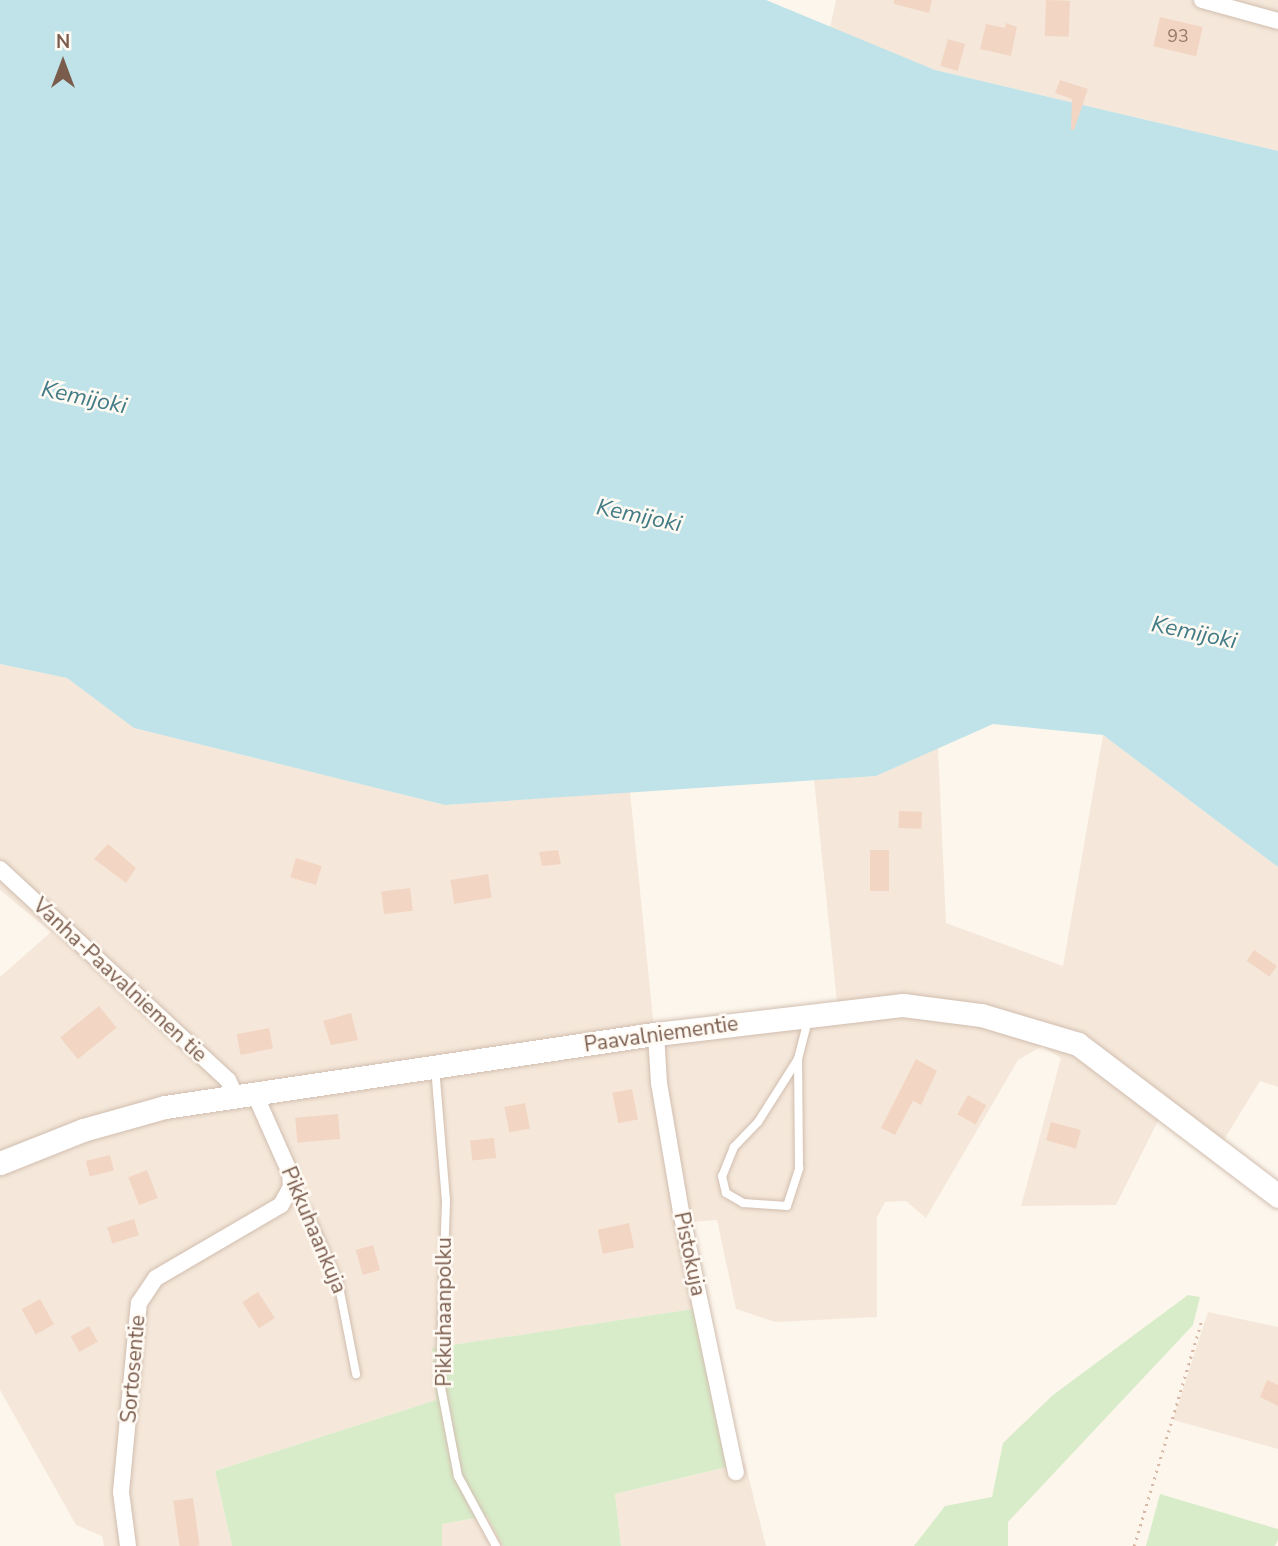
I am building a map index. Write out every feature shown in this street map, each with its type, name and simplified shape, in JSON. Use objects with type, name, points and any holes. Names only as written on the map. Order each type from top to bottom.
[{"type":"street","points":[[1202,0],[1253,6],[1278,21]]},
{"type":"street","name":"Vanha-Paavalniemen tie","points":[[0,869],[245,1093]]},
{"type":"street","name":"Paavalniementie","points":[[0,1163],[83,1130],[165,1107],[245,1093],[656,1034],[903,1005],[928,1007],[1034,1028],[1079,1044],[1278,1196]]},
{"type":"street","name":"Pistokuja","points":[[656,1034],[659,1083],[681,1212],[736,1472]]},
{"type":"street","name":"Pikkuhaankuja","points":[[245,1093],[290,1173],[291,1187]]},
{"type":"street","name":"Sortosentie","points":[[128,1546],[121,1492],[139,1303],[156,1278],[281,1205],[291,1187]]},
{"type":"lane","points":[[798,1059],[758,1122],[734,1147],[722,1176],[726,1193],[743,1203],[787,1206],[799,1168],[798,1059],[810,1014]]},
{"type":"lane","name":"Pikkuhaanpolku","points":[[435,1067],[446,1201],[440,1381],[458,1476],[496,1546]]},
{"type":"lane","name":"Pikkuhaankuja","points":[[291,1187],[309,1214],[338,1281],[356,1374]]},
{"type":"path","points":[[1134,1546],[1202,1320]]},
{"type":"shaded area","points":[[836,0],[1278,0],[1278,151],[935,70],[830,28]]},
{"type":"shaded area","points":[[0,664],[67,678],[134,728],[445,805],[630,792],[654,1028],[837,1002],[814,780],[876,776],[938,748],[946,923],[1063,966],[1103,735],[1278,867],[1278,1087],[1260,1081],[1211,1161],[1159,1119],[1116,1205],[1021,1206],[1061,1058],[1042,1046],[1018,1060],[926,1218],[906,1201],[885,1202],[877,1217],[877,1317],[775,1322],[736,1309],[717,1220],[676,1223],[693,1309],[432,1348],[436,1400],[215,1471],[232,1546],[104,1546],[102,1536],[76,1525],[0,1390],[0,977],[51,932],[0,890]]},
{"type":"shaded area","points":[[1208,1312],[1278,1327],[1278,1449],[1173,1420]]},
{"type":"shaded area","points":[[745,1463],[766,1546],[621,1546],[615,1494]]},
{"type":"shaded area","points":[[488,1516],[503,1546],[442,1546],[442,1524]]},
{"type":"green space","points":[[1188,1295],[1200,1297],[1193,1325],[1008,1522],[1008,1546],[914,1546],[945,1506],[992,1497],[1003,1443],[1053,1395]]},
{"type":"green space","points":[[693,1309],[727,1467],[615,1494],[621,1546],[503,1546],[487,1516],[442,1524],[442,1546],[232,1546],[215,1471],[436,1400],[432,1348]]},
{"type":"green space","points":[[1160,1494],[1278,1529],[1278,1540],[1275,1546],[1146,1546]]},
{"type":"water","name":"Kemijoki","points":[[0,0],[766,0],[935,70],[1278,151],[1278,867],[1103,735],[993,724],[876,776],[445,805],[134,728],[67,678],[0,664]]},
{"type":"building","points":[[894,0],[932,0],[929,13],[894,4]]},
{"type":"building","points":[[1046,0],[1070,1],[1069,37],[1045,36]]},
{"type":"building","points":[[1160,17],[1203,27],[1196,56],[1153,46]]},
{"type":"building","points":[[1006,23],[1017,27],[1011,56],[980,49],[986,24],[1005,28]]},
{"type":"building","points":[[948,39],[965,44],[958,71],[940,66]]},
{"type":"building","points":[[1060,80],[1088,89],[1074,130],[1071,130],[1072,99],[1055,93]]},
{"type":"building","points":[[899,811],[922,812],[921,829],[898,828]]},
{"type":"building","points":[[108,844],[136,868],[126,883],[94,859]]},
{"type":"building","points":[[558,850],[561,864],[542,866],[539,852]]},
{"type":"building","points":[[870,850],[889,850],[889,891],[870,891]]},
{"type":"building","points":[[296,858],[322,866],[316,885],[290,877]]},
{"type":"building","points":[[488,874],[492,898],[454,904],[450,880]]},
{"type":"building","points":[[410,888],[413,911],[384,914],[381,892]]},
{"type":"building","points":[[1254,950],[1277,966],[1269,977],[1247,961]]},
{"type":"building","points":[[99,1006],[117,1028],[78,1059],[60,1037]]},
{"type":"building","points":[[351,1013],[358,1040],[331,1045],[323,1021]]},
{"type":"building","points":[[269,1028],[273,1049],[241,1055],[237,1034]]},
{"type":"building","points":[[916,1059],[937,1071],[921,1105],[913,1101],[895,1135],[881,1128]]},
{"type":"building","points":[[632,1089],[638,1119],[618,1123],[612,1093]]},
{"type":"building","points":[[968,1095],[986,1105],[976,1124],[957,1114]]},
{"type":"building","points":[[525,1103],[530,1129],[509,1133],[504,1107]]},
{"type":"building","points":[[338,1114],[340,1139],[297,1143],[295,1118]]},
{"type":"building","points":[[1051,1122],[1081,1130],[1076,1148],[1046,1140]]},
{"type":"building","points":[[494,1138],[496,1158],[472,1160],[470,1141]]},
{"type":"building","points":[[110,1155],[114,1171],[90,1177],[86,1161]]},
{"type":"building","points":[[147,1170],[158,1198],[139,1205],[128,1177]]},
{"type":"building","points":[[134,1219],[139,1235],[112,1243],[107,1227]]},
{"type":"building","points":[[629,1223],[634,1247],[603,1254],[598,1230]]},
{"type":"building","points":[[373,1245],[380,1270],[363,1275],[356,1250]]},
{"type":"building","points":[[258,1292],[275,1318],[259,1328],[242,1302]]},
{"type":"building","points":[[40,1299],[54,1324],[36,1335],[22,1309]]},
{"type":"building","points":[[89,1326],[98,1342],[79,1352],[71,1336]]},
{"type":"building","points":[[1267,1380],[1278,1385],[1278,1406],[1260,1397]]},
{"type":"building","points":[[193,1498],[200,1546],[180,1546],[173,1501]]}]
